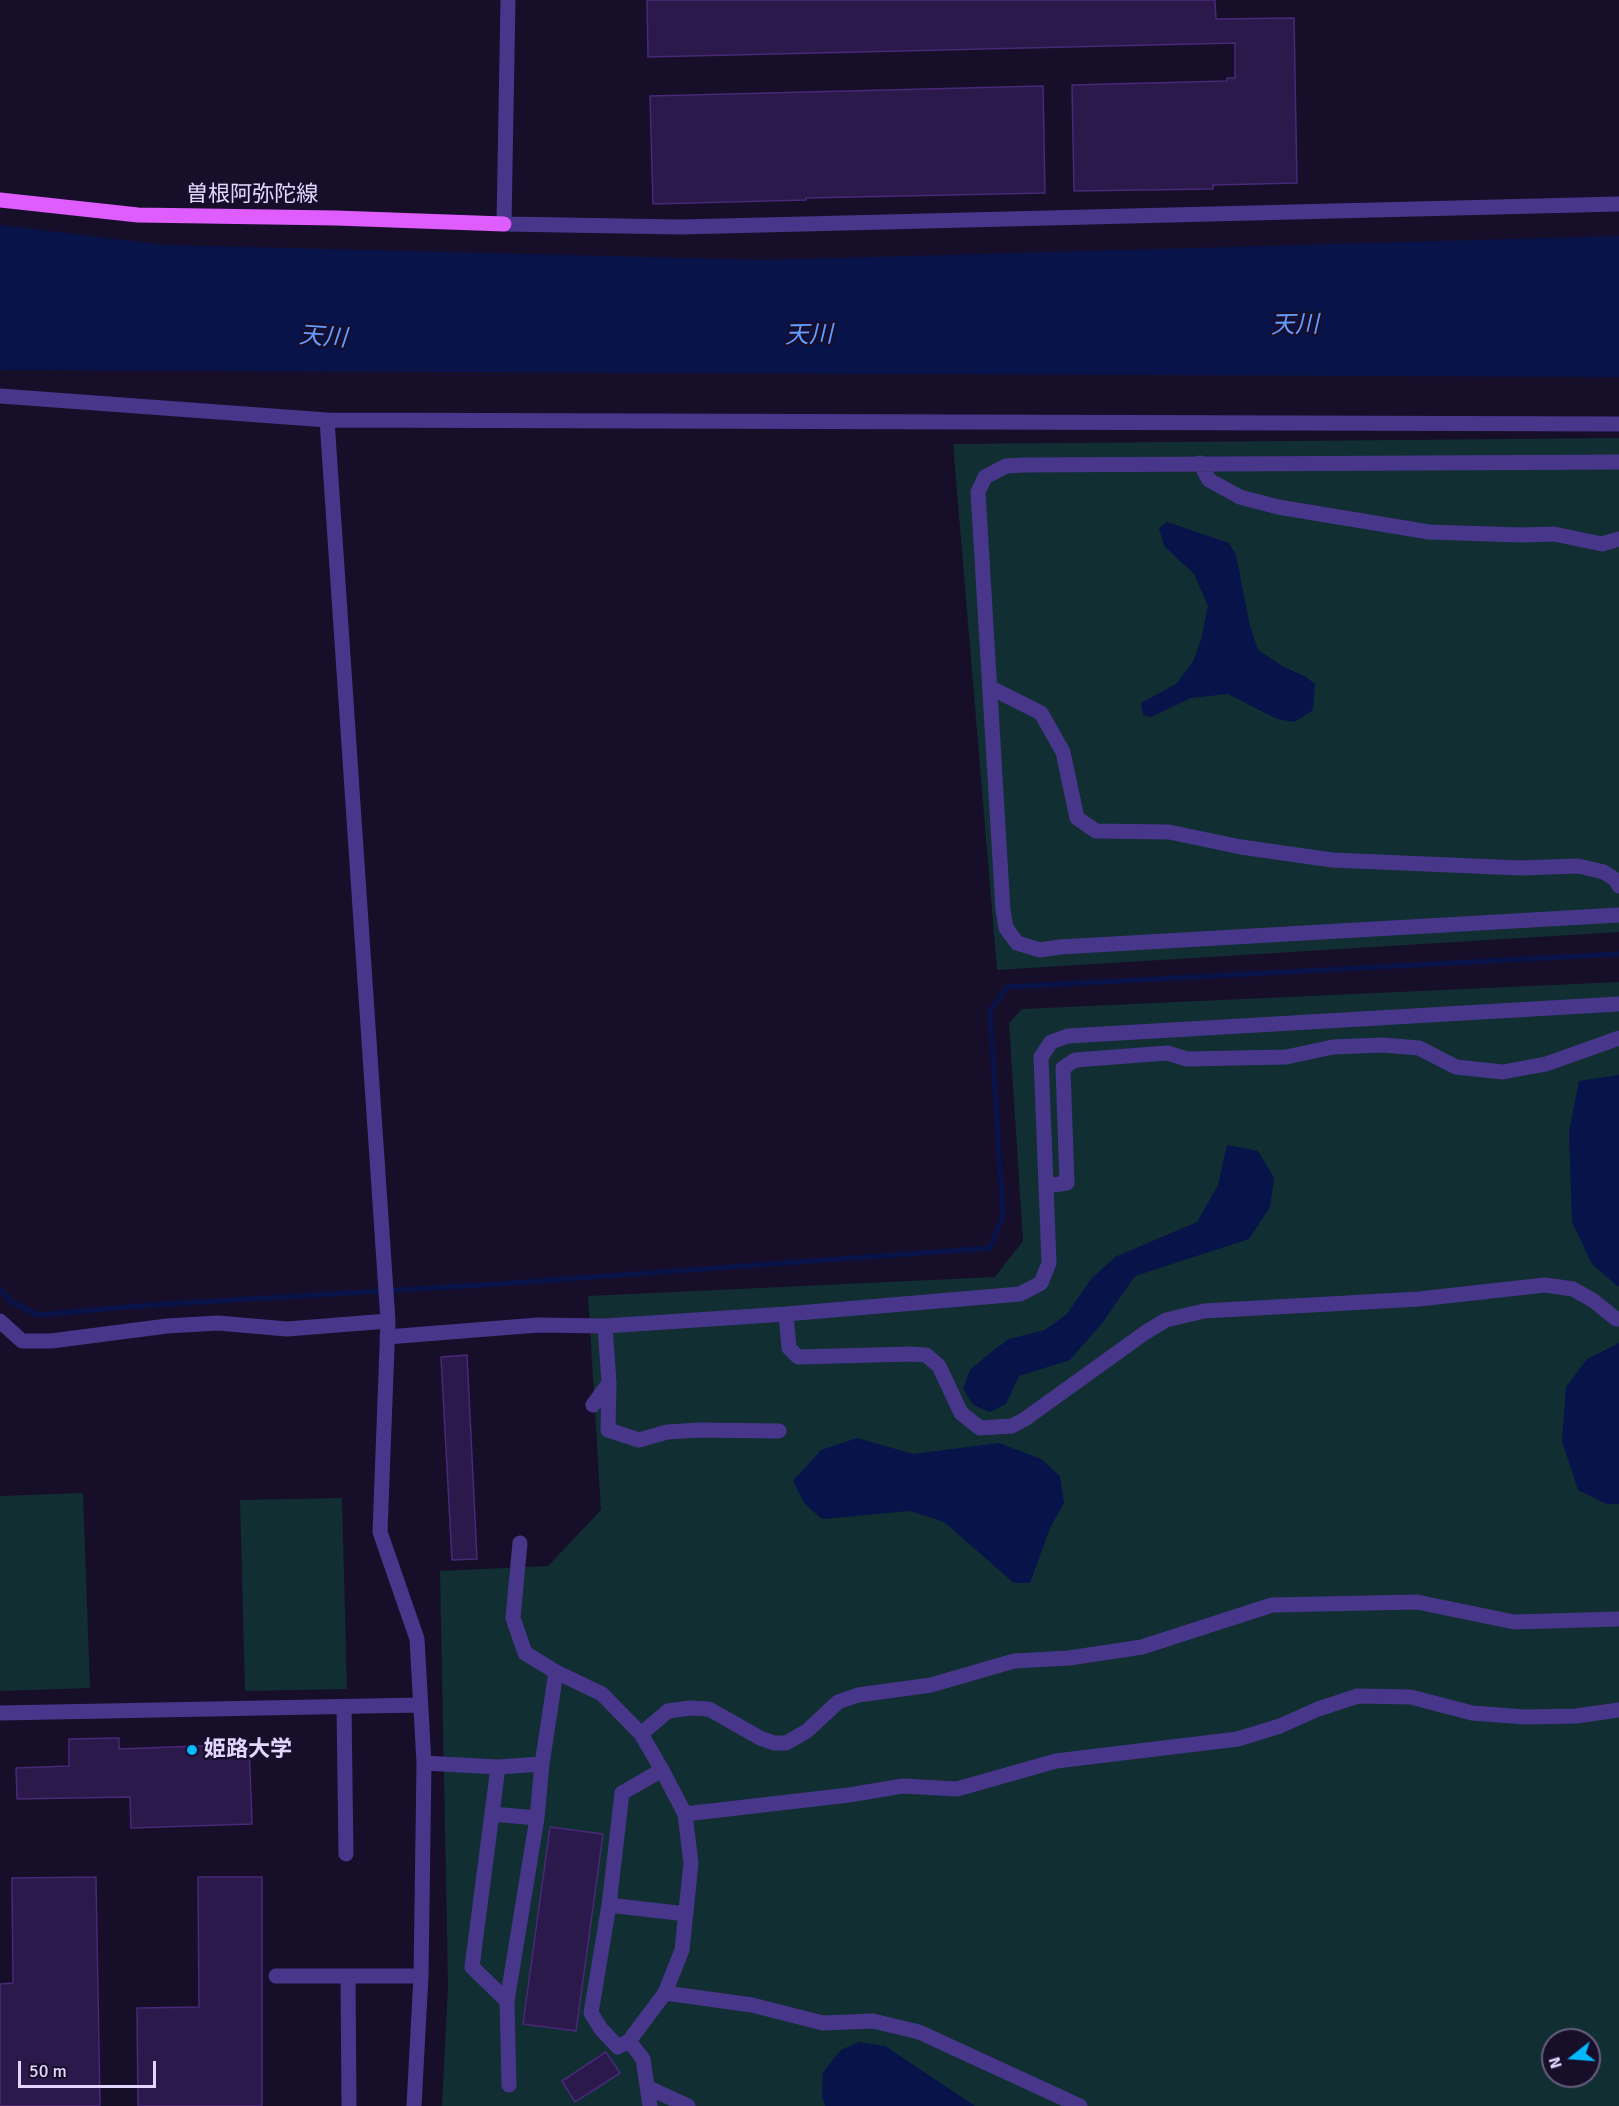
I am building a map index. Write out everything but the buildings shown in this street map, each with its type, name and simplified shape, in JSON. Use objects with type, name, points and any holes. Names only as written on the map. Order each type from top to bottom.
[{"type":"main road","name":"曽根阿弥陀線","points":[[0,200],[138,215],[327,218],[504,225]]},
{"type":"street","points":[[508,0],[504,225],[681,227],[1619,204]]},
{"type":"street","points":[[0,396],[327,420],[1619,424]]},
{"type":"street","points":[[327,420],[388,1321],[380,1532],[417,1639],[424,1763],[421,1976],[414,2106]]},
{"type":"street","points":[[1619,462],[1006,466],[986,477],[978,492],[1003,910],[1006,928],[1017,943],[1040,950],[1072,946],[1619,915]]},
{"type":"street","points":[[1200,463],[1209,480],[1240,497],[1278,507],[1429,532],[1522,536],[1554,534],[1602,543],[1619,539]]},
{"type":"street","points":[[991,688],[1041,713],[1063,752],[1077,818],[1096,831],[1169,832],[1241,847],[1332,861],[1520,868],[1578,866],[1604,872],[1616,880],[1619,885]]},
{"type":"street","points":[[387,1337],[538,1324],[605,1326],[786,1314],[1020,1294],[1041,1283],[1049,1263],[1041,1057],[1051,1042],[1068,1036],[1619,1004]]},
{"type":"street","points":[[1046,1186],[1067,1183],[1063,1068],[1075,1060],[1167,1053],[1187,1059],[1286,1057],[1333,1047],[1382,1045],[1419,1048],[1456,1067],[1503,1072],[1546,1064],[1619,1038]]},
{"type":"street","points":[[786,1314],[789,1348],[798,1357],[926,1355],[939,1366],[961,1413],[980,1428],[1012,1426],[1166,1320],[1204,1311],[1419,1299],[1545,1285],[1573,1289],[1619,1319]]},
{"type":"street","points":[[0,1321],[22,1341],[51,1341],[167,1326],[218,1323],[287,1329],[388,1321]]},
{"type":"street","points":[[605,1326],[609,1383],[608,1430],[639,1440],[667,1432],[779,1431]]},
{"type":"street","points":[[593,1405],[609,1383]]},
{"type":"street","points":[[520,1543],[513,1618],[525,1653],[602,1694],[641,1734],[662,1770],[685,1814],[690,1863],[682,1950],[665,1993],[629,2041],[618,2047],[601,2029],[591,2013],[609,1905],[622,1793],[662,1770]]},
{"type":"street","points":[[641,1734],[668,1711],[690,1708],[709,1709],[760,1737],[774,1743],[786,1743],[807,1731],[838,1701],[858,1695],[931,1685],[1014,1661],[1069,1658],[1142,1647],[1272,1605],[1417,1602],[1514,1622],[1619,1619]]},
{"type":"street","points":[[509,2085],[507,2001],[537,1818],[542,1764],[556,1671]]},
{"type":"street","points":[[685,1814],[849,1795],[903,1786],[957,1789],[1056,1761],[1238,1739],[1280,1726],[1318,1709],[1358,1696],[1411,1697],[1472,1713],[1525,1717],[1576,1716],[1619,1710]]},
{"type":"street","points":[[0,1713],[420,1705]]},
{"type":"street","points":[[344,1707],[346,1854]]},
{"type":"street","points":[[424,1763],[498,1767],[542,1764]]},
{"type":"street","points":[[498,1767],[472,1966],[507,2001]]},
{"type":"street","points":[[492,1814],[537,1818]]},
{"type":"street","points":[[609,1905],[686,1914]]},
{"type":"street","points":[[276,1976],[421,1976]]},
{"type":"street","points":[[348,1976],[349,2106]]},
{"type":"street","points":[[665,1993],[752,2005],[823,2023],[873,2021],[919,2032],[1080,2106]]},
{"type":"street","points":[[629,2041],[643,2059],[650,2106]]},
{"type":"street","points":[[649,2088],[688,2106]]},
{"type":"green space","points":[[1619,438],[1619,932],[997,970],[953,444]]},
{"type":"green space","points":[[1619,982],[1619,2106],[442,2106],[448,1985],[440,1571],[548,1566],[601,1510],[588,1296],[995,1277],[1023,1241],[1009,1023],[1022,1009]]},
{"type":"green space","points":[[83,1493],[90,1688],[0,1691],[0,1496]]},
{"type":"green space","points":[[342,1498],[347,1689],[245,1691],[240,1500]]},
{"type":"water","name":"天川","points":[[0,225],[164,245],[767,260],[1619,236],[1619,377],[0,370]]},
{"type":"water","points":[[1167,522],[1229,543],[1236,555],[1250,626],[1258,650],[1315,684],[1313,710],[1294,722],[1277,719],[1228,694],[1191,698],[1151,717],[1143,715],[1141,703],[1176,684],[1193,662],[1201,640],[1208,606],[1194,574],[1164,546],[1159,528]]},
{"type":"water","points":[[1619,1075],[1619,1286],[1592,1264],[1572,1222],[1569,1132],[1579,1081]]},
{"type":"water","points":[[1227,1145],[1258,1151],[1274,1178],[1270,1207],[1249,1239],[1135,1276],[1103,1322],[1070,1360],[1019,1376],[1006,1404],[990,1412],[973,1405],[963,1389],[970,1370],[990,1353],[1009,1339],[1045,1330],[1067,1314],[1091,1279],[1115,1257],[1197,1222],[1218,1185]]},
{"type":"water","points":[[1619,1343],[1619,1504],[1607,1504],[1578,1490],[1562,1441],[1566,1387],[1587,1359]]},
{"type":"water","points":[[857,1438],[913,1454],[999,1443],[1041,1459],[1060,1476],[1064,1503],[1050,1528],[1030,1583],[1014,1583],[944,1522],[910,1511],[822,1519],[804,1503],[793,1481],[821,1450]]},
{"type":"water","points":[[859,2042],[885,2046],[975,2106],[825,2106],[822,2097],[823,2072],[841,2050]]},
{"type":"waterway","points":[[0,1289],[10,1301],[38,1315],[150,1305],[497,1284],[990,1248],[1003,1215],[990,1011],[1007,987],[1619,954]]},
{"type":"place","name":"姫路大学","points":[[192,1750]]}]
